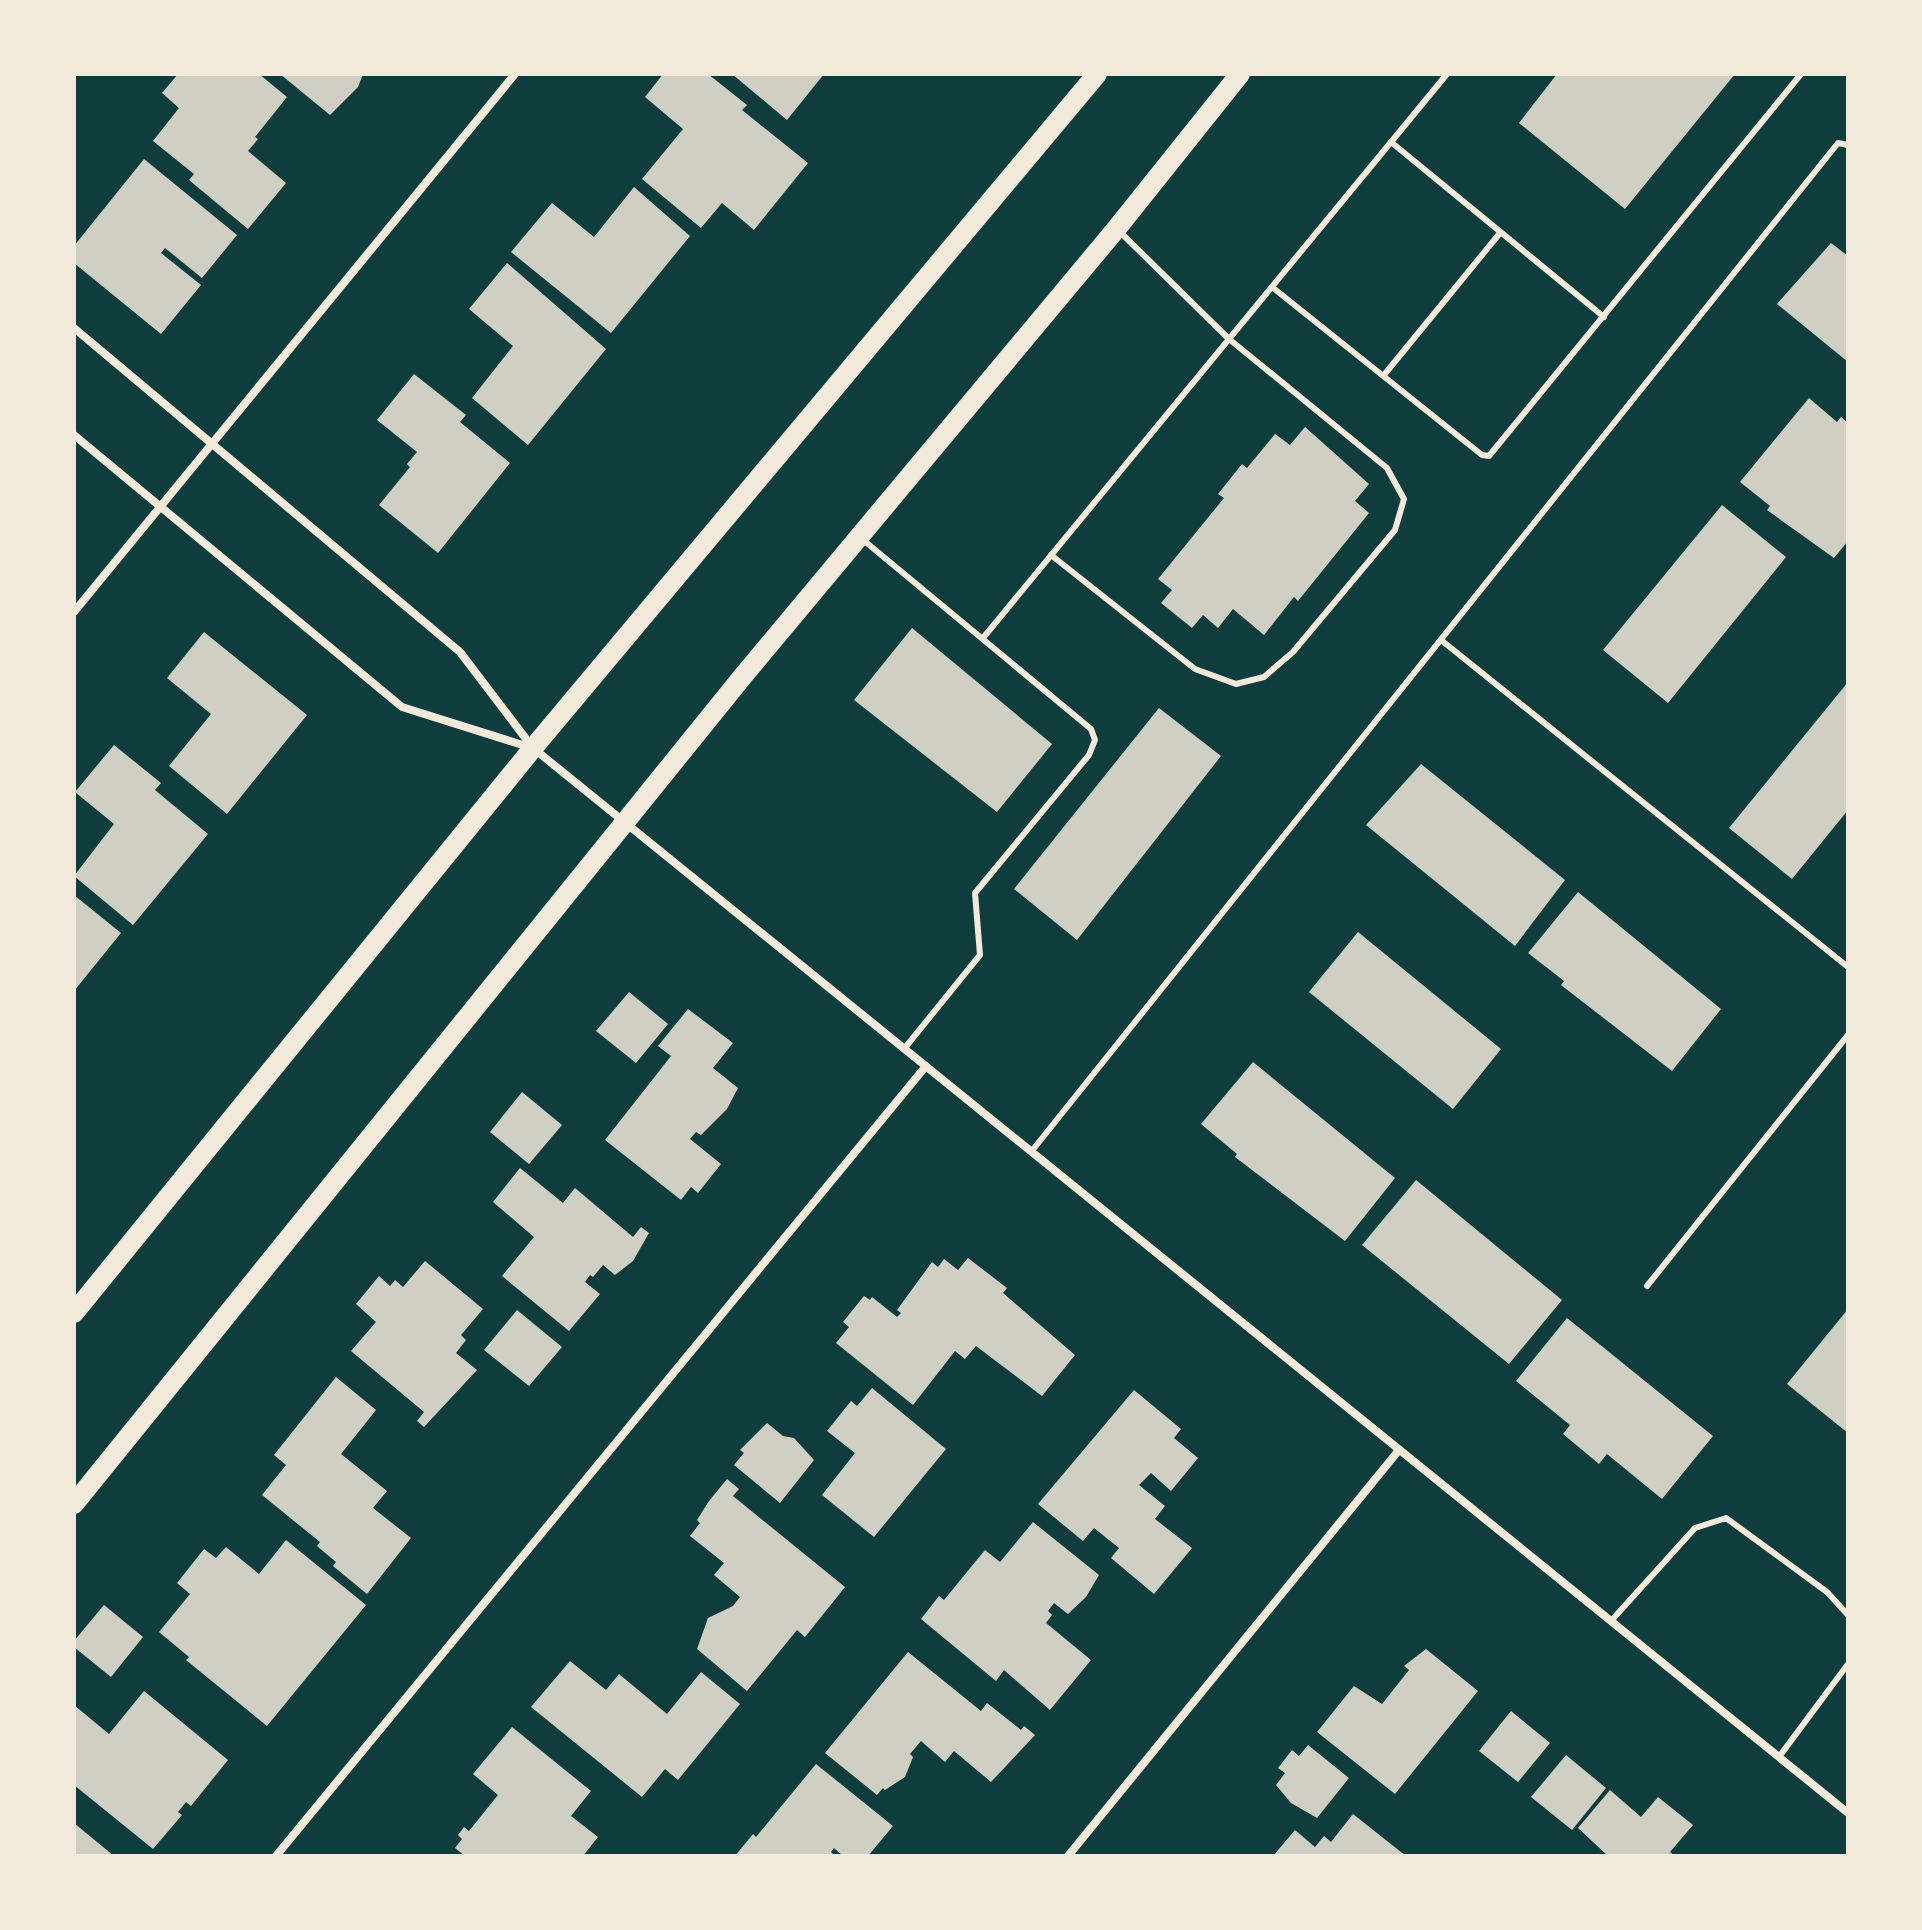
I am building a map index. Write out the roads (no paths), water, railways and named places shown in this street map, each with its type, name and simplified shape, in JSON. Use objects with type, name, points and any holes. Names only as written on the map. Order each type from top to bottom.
[{"type":"main road","points":[[74,1313],[533,748],[1097,74]]},
{"type":"main road","points":[[74,1504],[627,824],[743,676],[1117,228],[1240,74]]},
{"type":"street","points":[[74,612],[515,74]]},
{"type":"street","points":[[74,328],[460,652],[533,748],[1848,1813]]},
{"type":"street","points":[[74,435],[402,707],[533,748]]},
{"type":"street","points":[[276,1856],[926,1066]]},
{"type":"street","points":[[1068,1856],[1399,1450]]},
{"type":"lane","points":[[983,638],[1447,74]]},
{"type":"lane","points":[[1272,287],[1482,455],[1489,456],[1801,74]]},
{"type":"lane","points":[[1391,142],[1604,317]]},
{"type":"lane","points":[[1031,1152],[1838,143],[1848,145]]},
{"type":"lane","points":[[1051,555],[1195,669],[1236,684],[1264,677],[1293,652],[1395,530],[1404,499],[1387,468],[1229,339],[1117,228]]},
{"type":"lane","points":[[1384,375],[1500,233]]},
{"type":"lane","points":[[860,537],[1091,729],[1095,740],[1089,755],[975,893],[980,955],[904,1049]]},
{"type":"lane","points":[[1441,640],[1848,967]]},
{"type":"lane","points":[[1647,1286],[1848,1035]]},
{"type":"lane","points":[[1611,1621],[1695,1528],[1726,1518],[1827,1592],[1848,1615]]},
{"type":"lane","points":[[1779,1757],[1848,1664]]}]
